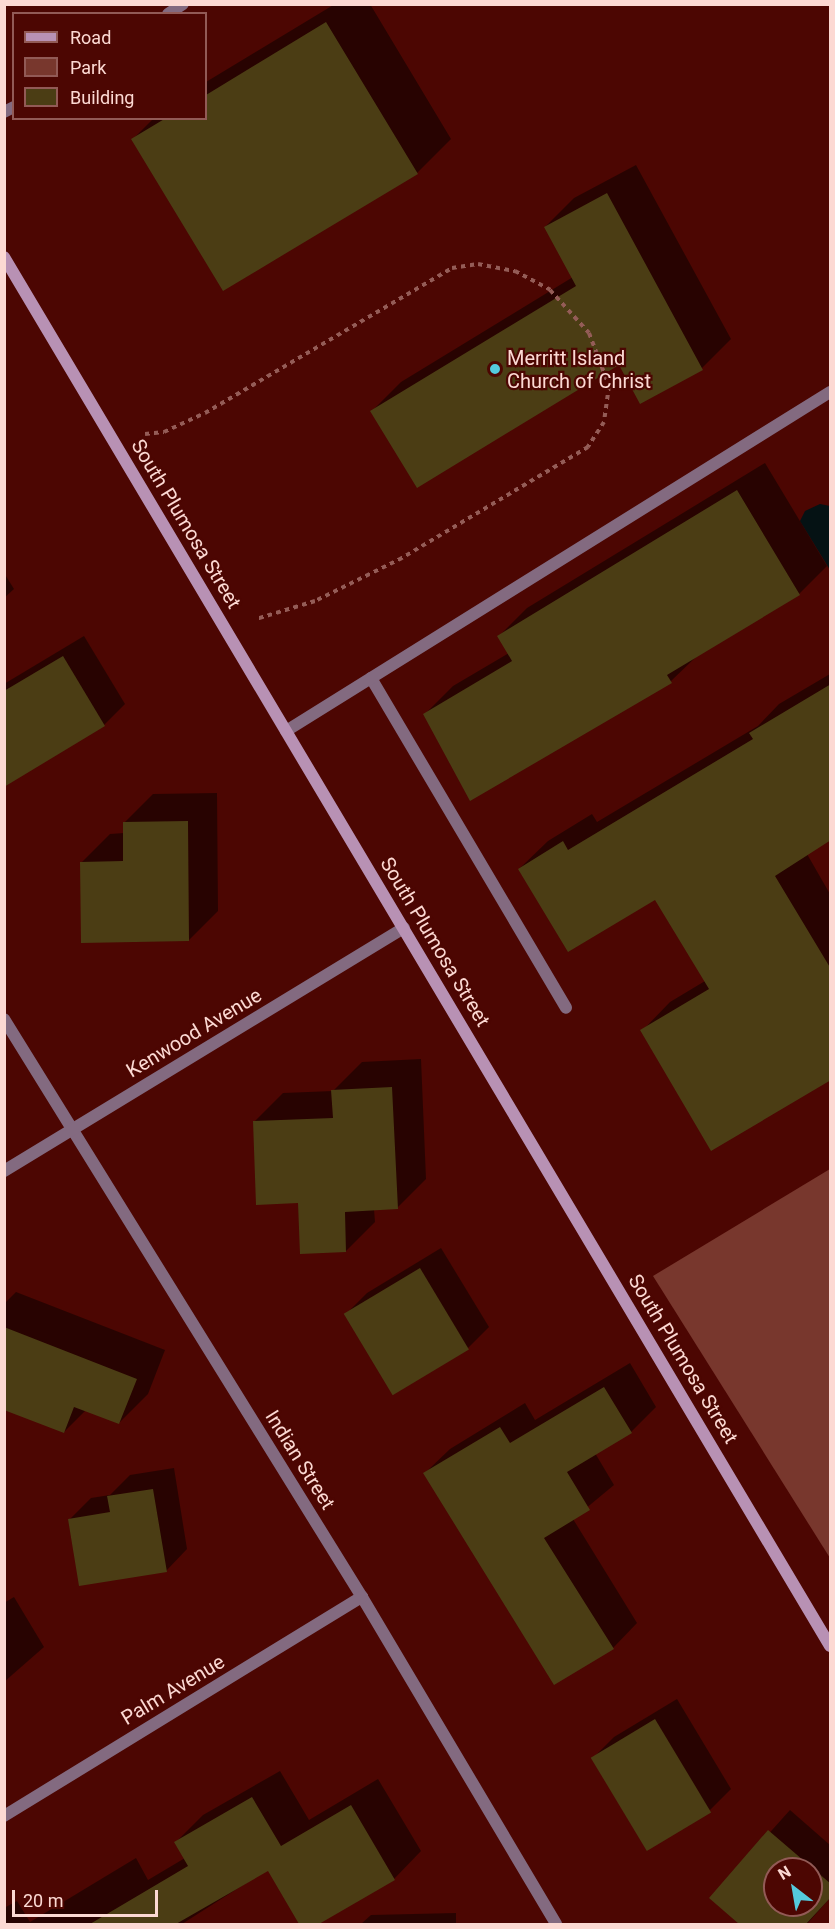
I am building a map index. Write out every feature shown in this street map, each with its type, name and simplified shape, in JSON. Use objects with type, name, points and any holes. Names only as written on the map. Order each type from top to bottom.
[{"type":"street","name":"South Plumosa Street","points":[[4,257],[831,1646]]},
{"type":"street","points":[[286,730],[831,392]]},
{"type":"street","points":[[371,678],[566,1008]]},
{"type":"street","name":"Kenwood Avenue","points":[[4,1171],[404,928]]},
{"type":"street","name":"Indian Street","points":[[4,1019],[362,1597],[556,1924]]},
{"type":"street","name":"Palm Avenue","points":[[4,1816],[362,1597]]},
{"type":"path","points":[[111,436],[164,432],[205,413],[452,268],[478,264],[515,271],[550,290],[589,333],[609,386],[604,422],[588,447],[402,558],[315,601],[226,628]]},
{"type":"green space","points":[[830,1169],[830,1558],[653,1276]]},
{"type":"shaded area","points":[[820,504],[830,506],[830,570],[800,521],[805,511]]},
{"type":"building","points":[[326,22],[418,174],[223,291],[131,139],[163,120],[207,120],[207,94]]},
{"type":"building","points":[[607,193],[703,370],[640,404],[619,365],[417,488],[370,411],[576,286],[544,227]]},
{"type":"building","points":[[737,490],[800,595],[667,675],[672,683],[470,801],[423,714],[512,661],[497,636]]},
{"type":"building","points":[[63,656],[105,726],[4,787],[4,691]]},
{"type":"building","points":[[831,684],[831,840],[775,876],[831,969],[831,1080],[711,1151],[640,1030],[709,989],[655,900],[568,952],[518,869],[563,841],[568,850],[753,739],[749,733]]},
{"type":"building","points":[[188,821],[189,941],[81,943],[80,862],[123,861],[123,822]]},
{"type":"building","points":[[392,1087],[398,1209],[345,1212],[346,1252],[300,1254],[298,1203],[256,1205],[253,1121],[333,1118],[331,1090]]},
{"type":"building","points":[[420,1268],[469,1349],[393,1395],[344,1314]]},
{"type":"building","points":[[4,1327],[137,1379],[119,1424],[74,1407],[64,1433],[4,1410]]},
{"type":"building","points":[[604,1387],[632,1433],[567,1472],[590,1510],[544,1538],[614,1649],[554,1685],[423,1473],[500,1427],[510,1443]]},
{"type":"building","points":[[153,1489],[167,1572],[79,1586],[68,1519],[110,1512],[107,1496]]},
{"type":"building","points":[[655,1719],[711,1812],[647,1851],[591,1758]]},
{"type":"building","points":[[252,1797],[281,1846],[351,1805],[395,1880],[319,1924],[299,1924],[268,1871],[176,1924],[90,1924],[188,1866],[174,1842]]},
{"type":"building","points":[[768,1830],[800,1857],[763,1857],[763,1917],[812,1917],[806,1924],[739,1924],[709,1898]]},
{"type":"building","points":[[823,1877],[831,1884],[831,1897],[823,1906]]},
{"type":"place","name":"Merritt Island Church of Christ","points":[[495,369]]}]
